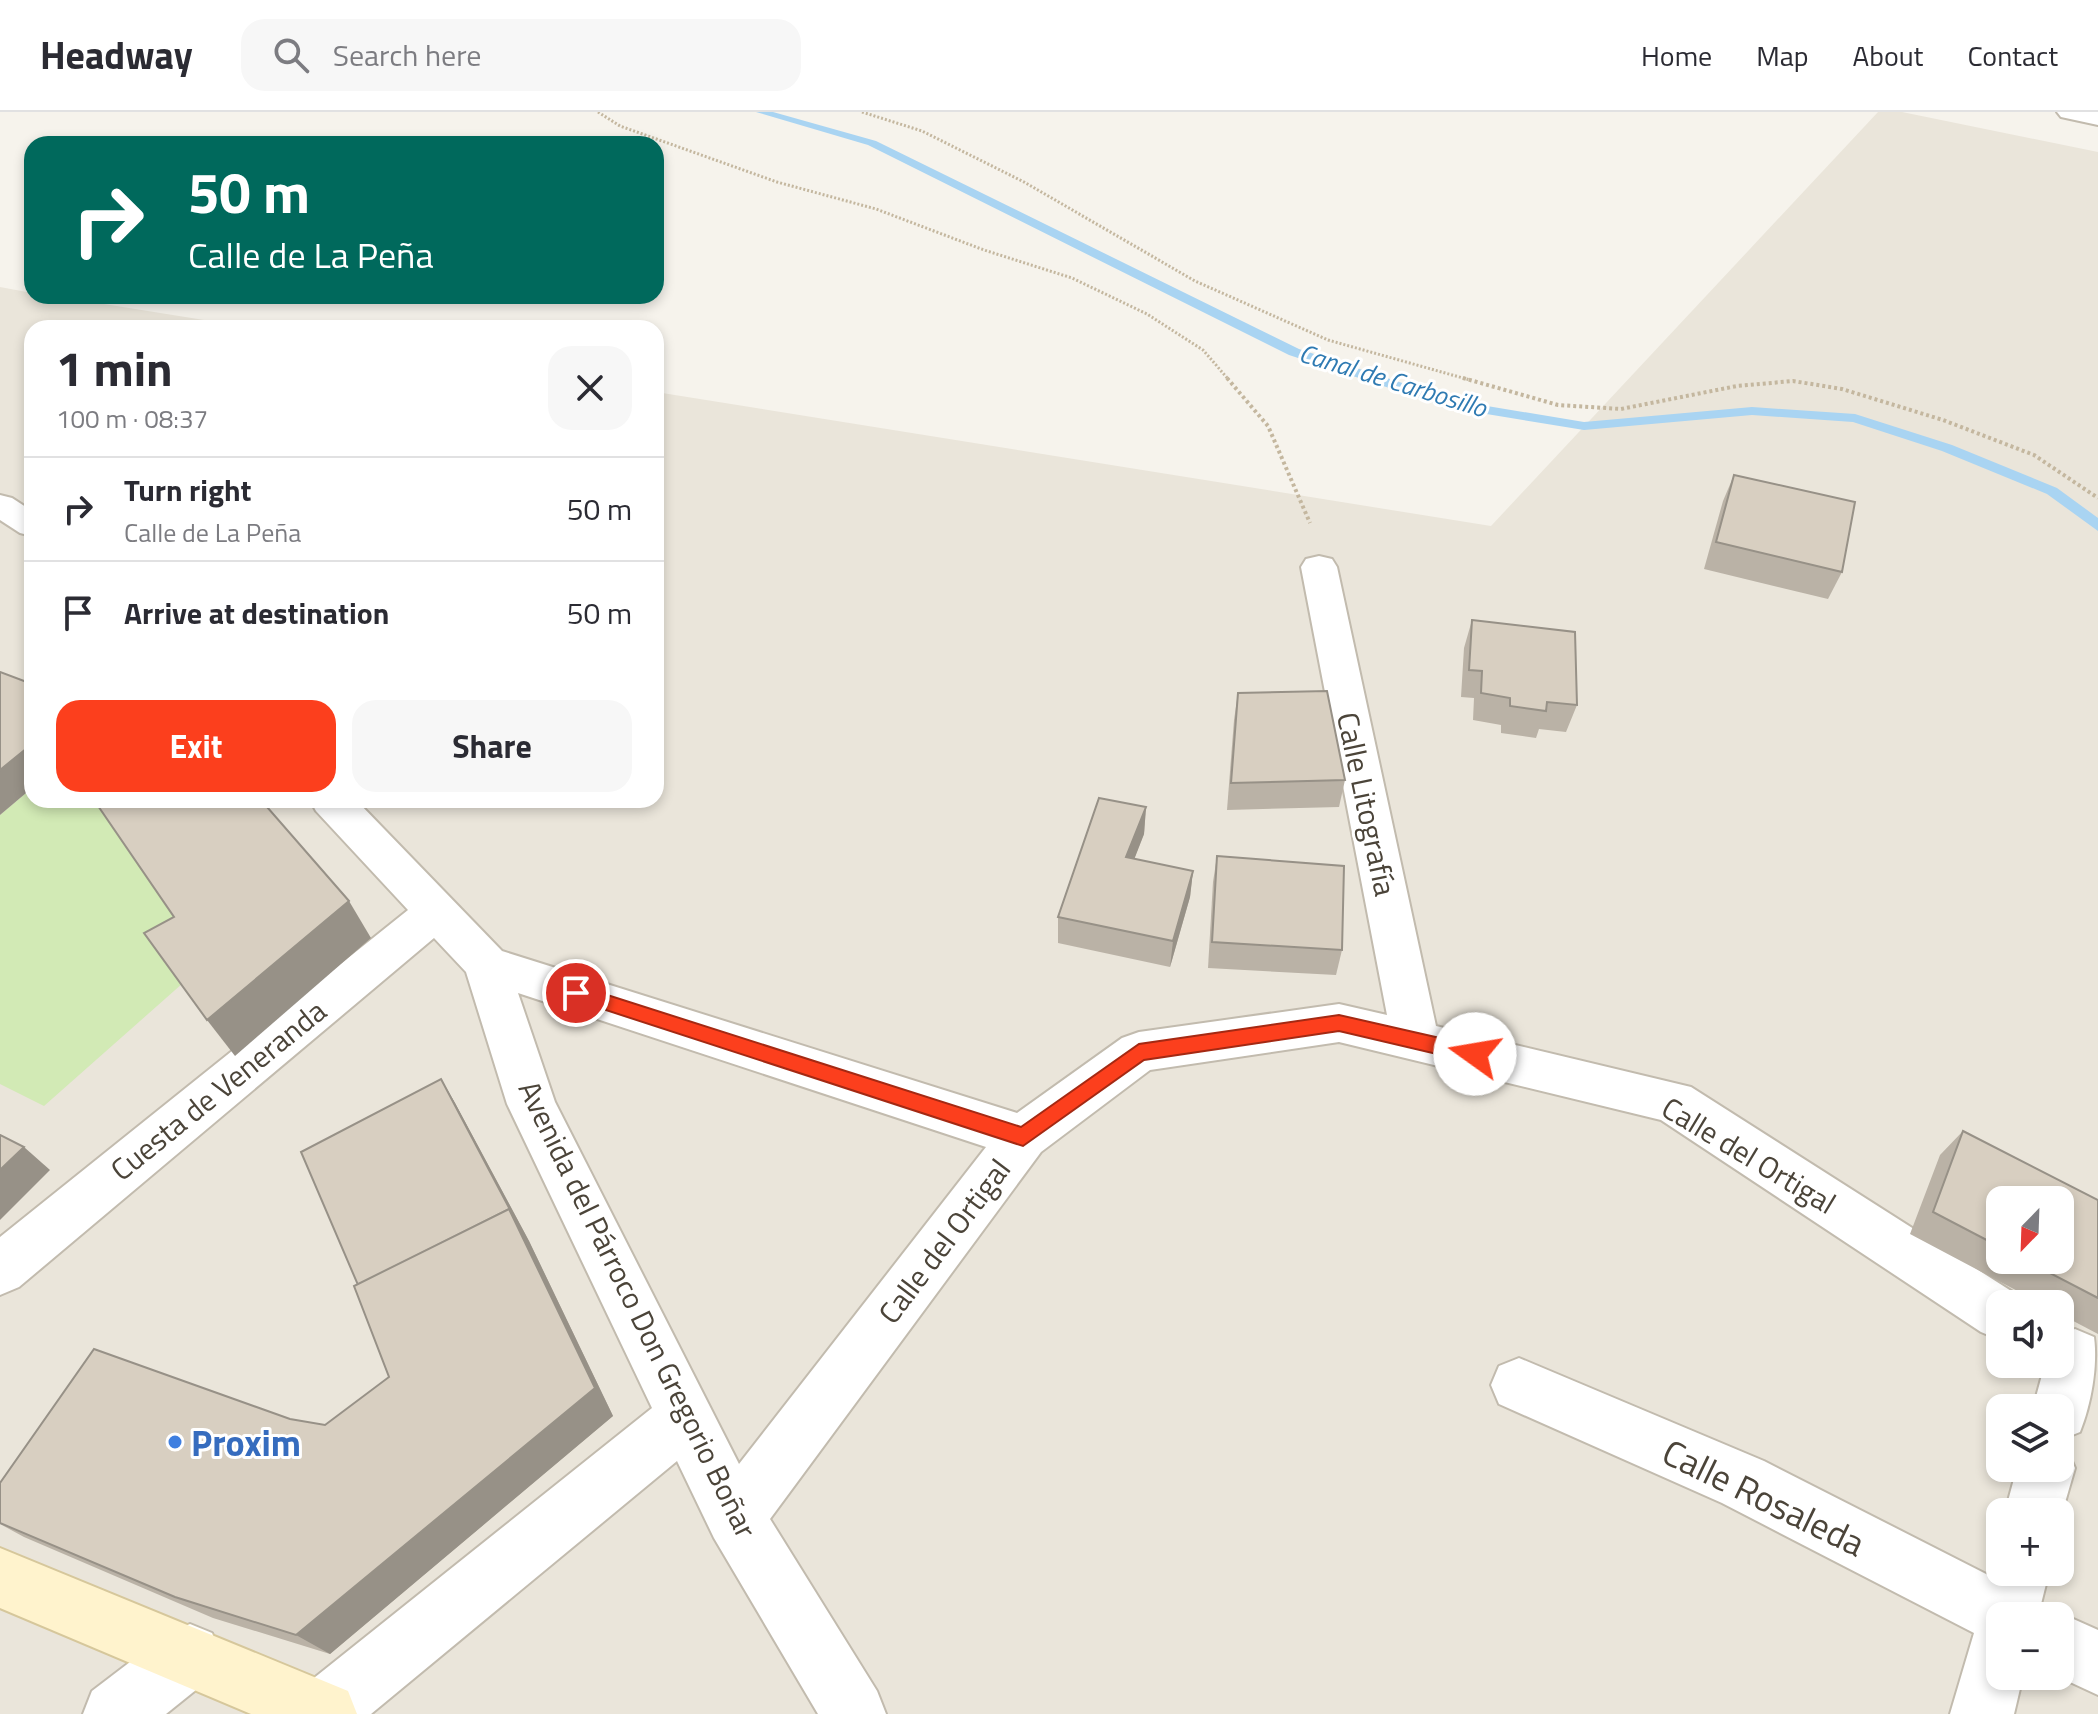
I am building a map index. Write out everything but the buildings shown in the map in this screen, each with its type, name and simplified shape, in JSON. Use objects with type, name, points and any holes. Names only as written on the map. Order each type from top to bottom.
[{"type":"main road","points":[[0,1578],[323,1713]]},
{"type":"street","points":[[2069,112],[2098,118]]},
{"type":"street","points":[[0,505],[24,521]]},
{"type":"street","name":"Calle Litografía","points":[[1319,567],[1415,1040]]},
{"type":"street","name":"Avenida del Párroco Don Gregorio Boñar","points":[[339,808],[486,964],[531,1104],[735,1517],[854,1714]]},
{"type":"street","name":"Cuesta de Veneranda","points":[[0,1270],[437,911]]},
{"type":"street","points":[[486,964],[1023,1137]]},
{"type":"street","name":"Calle del Ortigal","points":[[735,1517],[1023,1137],[1139,1052],[1339,1023],[1674,1102],[1986,1305]]},
{"type":"street","points":[[2066,1394],[2078,1357]]},
{"type":"street","name":"Calle Rosaleda","points":[[1519,1385],[1743,1482],[1986,1606]]},
{"type":"street","points":[[323,1713],[686,1417]]},
{"type":"street","points":[[2074,1651],[2098,1664]]},
{"type":"street","points":[[115,1714],[190,1655]]},
{"type":"street","points":[[1982,1714],[1988,1690]]},
{"type":"path","points":[[598,112],[620,126],[648,136]]},
{"type":"path","points":[[862,112],[922,131],[1024,182],[1195,281],[1328,340],[1558,405],[1621,409],[1737,386],[1793,381],[1842,389],[1943,420],[2034,455],[2098,498]]},
{"type":"path","points":[[664,142],[777,182],[876,209],[984,250],[1072,278],[1147,314],[1203,350],[1268,426],[1312,529],[1319,567]]},
{"type":"shaded area","points":[[1878,112],[1902,112],[2098,152],[2098,1714],[0,1714],[0,287],[24,292],[24,304],[104,304],[204,320],[24,320],[24,808],[664,808],[664,393],[1491,526]]},
{"type":"green space","points":[[24,795],[24,808],[115,808],[202,954],[183,983],[44,1106],[0,1084],[0,815]]},
{"type":"waterway","name":"Canal de Carbosillo","points":[[761,112],[872,143],[1294,352],[1455,405],[1584,426],[1752,411],[1855,418],[1947,448],[2052,491],[2098,526]]},
{"type":"place","name":"Proxim","points":[[175,1442]]},
{"type":"route","points":[[576,993],[1023,1137],[1139,1052],[1339,1023],[1475,1054]]}]
